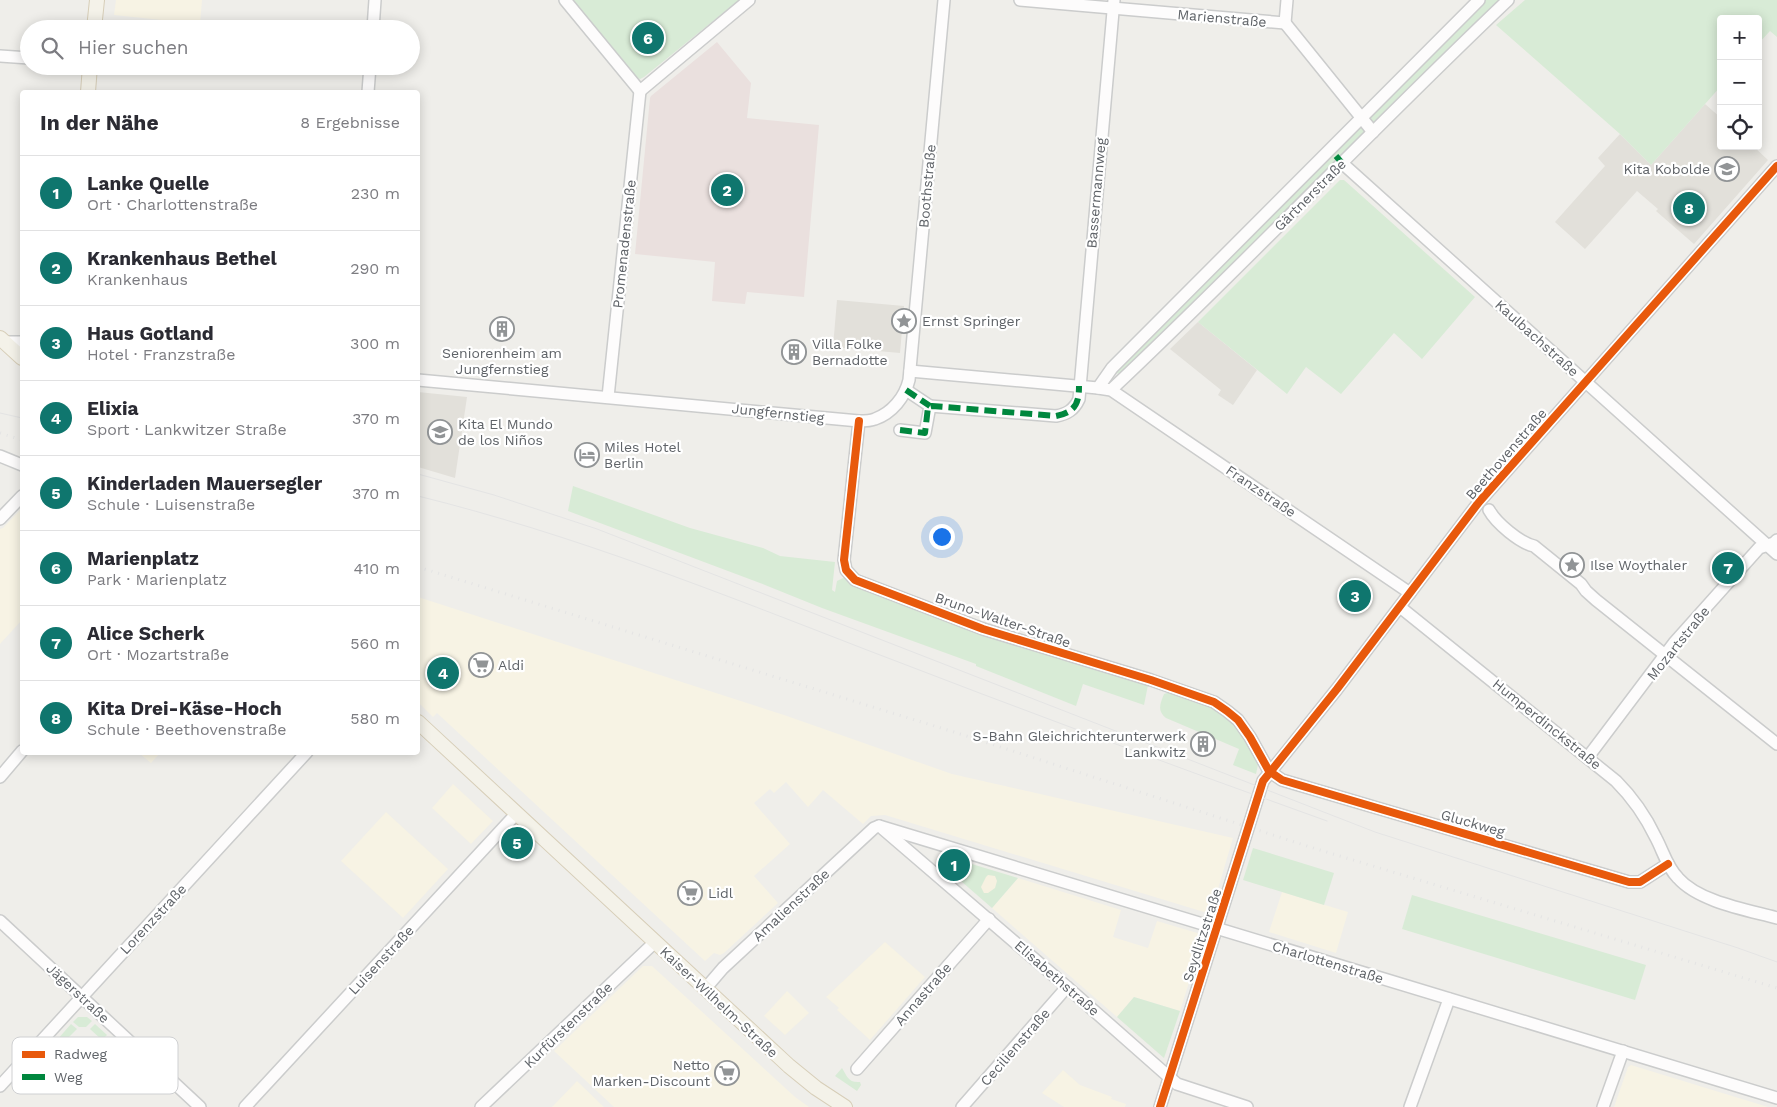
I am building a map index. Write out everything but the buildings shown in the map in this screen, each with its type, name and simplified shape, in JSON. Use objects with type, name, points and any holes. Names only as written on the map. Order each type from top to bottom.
[{"type":"main road","points":[[95,20],[97,0]]},
{"type":"main road","points":[[88,90],[89,75]]},
{"type":"main road","points":[[2,340],[20,356]]},
{"type":"main road","name":"Kaiser-Wilhelm-Straße","points":[[420,724],[799,1075],[845,1107]]},
{"type":"street","points":[[374,20],[375,0]]},
{"type":"street","points":[[565,0],[640,91],[749,0]]},
{"type":"street","name":"Boothstraße","points":[[910,371],[944,0]]},
{"type":"street","name":"Marienstraße","points":[[1020,0],[1114,4],[1285,23],[1373,132]]},
{"type":"street","points":[[1285,23],[1287,0]]},
{"type":"street","name":"Gärtnerstraße","points":[[1098,388],[1112,368],[1479,0]]},
{"type":"street","name":"Gärtnerstraße","points":[[1111,390],[1165,340],[1508,0]]},
{"type":"street","name":"Bassermannweg","points":[[930,406],[1056,416],[1070,411],[1076,405],[1078,400],[1114,4]]},
{"type":"street","points":[[0,56],[20,57]]},
{"type":"street","points":[[368,90],[369,75]]},
{"type":"street","name":"Promenadenstraße","points":[[608,397],[640,91]]},
{"type":"street","name":"Kaulbachstraße","points":[[1342,163],[1586,382],[1772,542],[1777,554]]},
{"type":"street","name":"Beethovenstraße","points":[[1269,771],[1333,694],[1479,502],[1777,166]]},
{"type":"street","points":[[2,340],[20,342]]},
{"type":"street","points":[[910,371],[1111,390]]},
{"type":"street","name":"Jungfernstieg","points":[[420,380],[859,422],[874,420],[895,406],[906,390],[910,371]]},
{"type":"street","points":[[900,430],[925,433],[930,406],[906,390]]},
{"type":"street","name":"Franzstraße","points":[[1111,390],[1410,593]]},
{"type":"street","name":"Bruno-Walter-Straße","points":[[859,422],[844,560],[846,570],[855,580],[983,629],[1151,680],[1214,702],[1232,715],[1244,728],[1269,771]]},
{"type":"street","points":[[0,456],[20,464]]},
{"type":"street","points":[[0,519],[20,498]]},
{"type":"street","points":[[1479,502],[1489,510],[1493,518],[1527,545],[1534,546],[1581,584],[1586,591],[1599,597],[1777,744]]},
{"type":"street","name":"Mozartstraße","points":[[1588,758],[1667,653],[1758,548],[1772,542]]},
{"type":"street","name":"Humperdinckstraße","points":[[1400,607],[1616,781],[1634,801],[1648,822],[1668,864]]},
{"type":"street","points":[[1667,653],[1777,735]]},
{"type":"street","points":[[0,777],[20,752]]},
{"type":"street","name":"Lorenzstraße","points":[[45,1037],[304,755]]},
{"type":"street","name":"Gluckweg","points":[[1269,771],[1282,780],[1297,785],[1629,882],[1640,882],[1668,864]]},
{"type":"street","name":"Seydlitzstraße","points":[[1160,1107],[1263,781],[1269,771]]},
{"type":"street","name":"Luisenstraße","points":[[246,1107],[516,814]]},
{"type":"street","name":"Charlottenstraße","points":[[879,826],[1777,1098]]},
{"type":"street","name":"Elisabethstraße","points":[[879,826],[1067,986],[1177,1084],[1247,1107]]},
{"type":"street","name":"Amalienstraße","points":[[705,989],[723,968],[866,835],[879,826]]},
{"type":"street","points":[[1668,864],[1678,879],[1691,889],[1718,901],[1777,918]]},
{"type":"street","name":"Annastraße","points":[[857,1070],[989,919]]},
{"type":"street","name":"Jägerstraße","points":[[0,921],[125,1037]]},
{"type":"street","name":"Kurfürstenstraße","points":[[481,1107],[655,942]]},
{"type":"street","name":"Cecilienstraße","points":[[962,1107],[1067,986]]},
{"type":"street","points":[[1410,1107],[1449,999]]},
{"type":"street","points":[[1603,1107],[1623,1051]]},
{"type":"street","name":"Lorenzstraße","points":[[0,1086],[12,1073]]},
{"type":"street","name":"Jägerstraße","points":[[178,1087],[199,1107]]},
{"type":"shaded area","points":[[116,0],[202,0],[200,20],[162,20],[114,15]]},
{"type":"shaded area","points":[[717,42],[751,83],[747,118],[819,125],[804,297],[747,292],[745,304],[712,301],[715,262],[635,254],[650,98]]},
{"type":"shaded area","points":[[1705,104],[1717,114],[1717,150],[1757,150],[1768,160],[1694,244],[1656,211],[1658,209],[1637,191],[1585,249],[1555,222],[1605,166],[1598,158],[1620,134],[1651,165]]},
{"type":"shaded area","points":[[837,300],[904,306],[900,353],[833,347]]},
{"type":"shaded area","points":[[1198,322],[1257,370],[1233,405],[1218,395],[1221,390],[1170,349]]},
{"type":"shaded area","name":"Kita El Mundo de los Niños","points":[[420,392],[467,397],[455,478],[420,468]]},
{"type":"shaded area","points":[[20,510],[20,622],[0,644],[0,529]]},
{"type":"shaded area","points":[[420,598],[784,715],[952,774],[1233,838],[1212,909],[1204,912],[885,815],[871,816],[863,824],[823,790],[808,807],[786,782],[774,793],[770,789],[754,803],[790,844],[754,876],[778,903],[724,953],[720,955],[714,953],[705,961],[437,713],[433,717],[420,704]]},
{"type":"shaded area","points":[[141,755],[158,755],[151,763]]},
{"type":"shaded area","points":[[453,784],[493,821],[471,844],[432,808]]},
{"type":"shaded area","points":[[386,812],[448,869],[403,918],[341,861]]},
{"type":"shaded area","points":[[1018,878],[1121,910],[1113,937],[1148,948],[1157,921],[1204,935],[1180,1011],[1134,997],[1117,1017],[992,908]]},
{"type":"shaded area","points":[[1282,892],[1348,912],[1336,953],[1269,932]]},
{"type":"shaded area","points":[[885,942],[925,977],[870,1040],[837,1010],[839,1008],[826,997]]},
{"type":"shaded area","points":[[643,966],[652,966],[795,1097],[809,1107],[614,1107],[554,1051]]},
{"type":"shaded area","points":[[787,991],[809,1013],[785,1035],[764,1016]]},
{"type":"shaded area","points":[[1631,1065],[1768,1107],[1614,1107],[1628,1067]]},
{"type":"shaded area","points":[[1063,1070],[1080,1085],[1112,1097],[1111,1099],[1126,1104],[1125,1107],[1064,1107],[1042,1093]]},
{"type":"shaded area","points":[[577,1081],[604,1107],[552,1107]]},
{"type":"green space","points":[[572,0],[739,0],[640,79],[635,76]]},
{"type":"green space","points":[[1485,0],[1502,0],[1374,123],[1369,117]]},
{"type":"green space","points":[[1525,0],[1777,0],[1777,37],[1770,31],[1762,40],[1762,15],[1717,15],[1717,91],[1651,165],[1620,134],[1496,25]]},
{"type":"green space","points":[[1360,125],[1366,131],[1127,371],[1115,374],[1113,371]]},
{"type":"green space","points":[[1340,180],[1344,180],[1475,297],[1422,359],[1394,333],[1341,394],[1306,367],[1287,394],[1198,322]]},
{"type":"green space","points":[[573,486],[690,528],[763,548],[780,556],[835,562],[832,590],[835,592],[837,581],[845,577],[852,584],[999,640],[1148,685],[1144,705],[1083,684],[1076,706],[976,666],[976,664],[822,608],[568,511]]},
{"type":"green space","points":[[1170,692],[1207,703],[1236,723],[1259,760],[1256,774],[1233,765],[1239,749],[1166,718],[1161,713],[1160,707],[1164,694]]},
{"type":"green space","points":[[1253,848],[1334,873],[1324,905],[1243,880]]},
{"type":"green space","points":[[942,855],[1018,878],[992,908],[938,861]]},
{"type":"green space","points":[[1412,895],[1646,965],[1635,1000],[1402,929]]},
{"type":"green space","points":[[1134,997],[1180,1011],[1164,1058],[1117,1017]]},
{"type":"green space","points":[[78,1017],[87,1017],[92,1021],[86,1027],[79,1027],[73,1022]]},
{"type":"green space","points":[[71,1024],[77,1029],[69,1037],[60,1037]]},
{"type":"green space","points":[[95,1024],[107,1035],[99,1037],[90,1029]]},
{"type":"green space","points":[[842,1068],[850,1080],[860,1082],[861,1085],[857,1091],[835,1076]]},
{"type":"sand","points":[[988,875],[995,876],[997,881],[995,888],[988,893],[984,893],[981,887]]},
{"type":"tram line","points":[[0,413],[20,418]]},
{"type":"tram line","points":[[420,475],[494,495],[597,529],[1375,832],[1777,962]]},
{"type":"tram line","points":[[420,497],[532,528],[645,566],[1039,716],[1327,821]]},
{"type":"railway","points":[[0,433],[20,439]]},
{"type":"railway","points":[[420,568],[954,732],[1310,847],[1777,988]]},
{"type":"marked path","points":[[1336,156],[1342,163]]},
{"type":"marked path","points":[[900,430],[925,433],[928,407],[932,406],[1056,416],[1068,412],[1075,406],[1079,386]]},
{"type":"marked path","points":[[906,390],[930,406]]},
{"type":"cycle path","points":[[1160,1107],[1263,781],[1337,689],[1479,502],[1777,166]]},
{"type":"cycle path","points":[[859,421],[844,560],[846,570],[855,580],[983,629],[1151,680],[1214,702],[1238,720],[1269,771],[1282,780],[1629,882],[1640,882],[1668,864]]},
{"type":"place","name":"Marienplatz","points":[[648,38]]},
{"type":"place","name":"Kita Kobolde","points":[[1727,169]]},
{"type":"place","name":"Krankenhaus Bethel","points":[[727,190]]},
{"type":"place","name":"Kita Drei-Käse-Hoch","points":[[1689,208]]},
{"type":"place","name":"Ernst Springer","points":[[904,321]]},
{"type":"place","name":"Seniorenheim am Jungfernstieg","points":[[502,329]]},
{"type":"place","name":"Villa Folke Bernadotte","points":[[794,352]]},
{"type":"place","name":"Kita El Mundo de los Niños","points":[[440,432]]},
{"type":"place","name":"Miles Hotel Berlin","points":[[587,455]]},
{"type":"place","name":"Ilse Woythaler","points":[[1572,565]]},
{"type":"place","name":"Alice Scherk","points":[[1728,568]]},
{"type":"place","name":"Haus Gotland","points":[[1355,596]]},
{"type":"place","name":"Aldi","points":[[481,665]]},
{"type":"place","name":"Elixia","points":[[443,673]]},
{"type":"place","name":"S-Bahn Gleichrichterunterwerk Lankwitz","points":[[1203,744]]},
{"type":"place","name":"Kinderladen Mauersegler","points":[[517,843]]},
{"type":"place","name":"Lanke Quelle","points":[[954,865]]},
{"type":"place","name":"Lidl","points":[[690,893]]},
{"type":"place","name":"Netto Marken-Discount","points":[[727,1073]]}]
